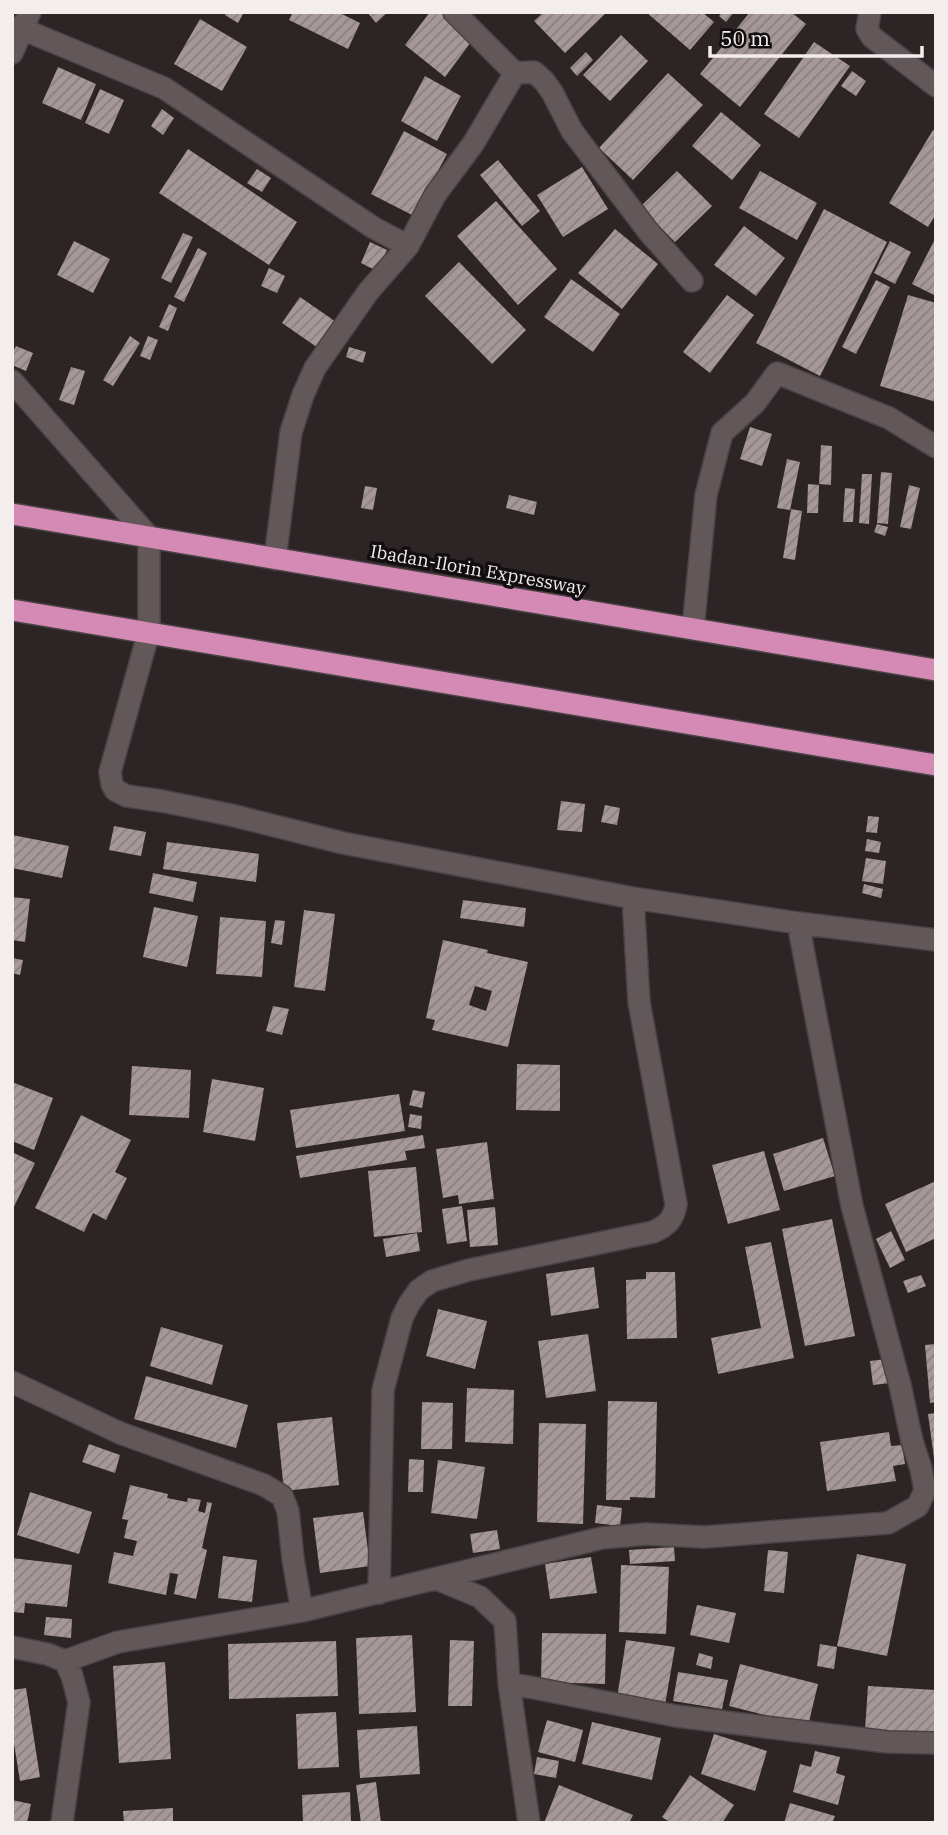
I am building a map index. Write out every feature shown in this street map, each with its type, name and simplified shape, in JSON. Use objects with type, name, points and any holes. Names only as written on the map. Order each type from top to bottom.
[{"type":"highway","name":"Ibadan-Ilorin Expressway","points":[[12,514],[936,670]]},
{"type":"highway","points":[[12,610],[936,765]]},
{"type":"street","points":[[454,12],[515,73],[534,72],[544,81],[572,131],[648,231],[692,281]]},
{"type":"street","points":[[868,13],[867,29],[872,37],[936,86]]},
{"type":"street","points":[[12,53],[21,23],[164,88],[374,228],[408,246]]},
{"type":"street","points":[[275,559],[291,432],[314,368],[368,292],[408,246],[435,195],[473,144],[515,73]]},
{"type":"street","points":[[692,629],[706,495],[722,433],[755,403],[777,373],[889,418],[936,447]]},
{"type":"street","points":[[12,381],[149,537],[149,632],[110,772],[115,790],[127,796],[231,815],[343,842],[633,898],[797,923],[936,940]]},
{"type":"street","points":[[379,1593],[383,1390],[402,1318],[419,1290],[432,1281],[469,1270],[653,1232],[669,1223],[675,1213],[676,1204],[639,1002],[633,898]]},
{"type":"street","points":[[12,1647],[47,1654],[65,1661],[118,1642],[302,1611],[602,1538],[646,1534],[704,1537],[888,1523],[918,1506],[925,1490],[921,1469],[852,1206],[797,923]]},
{"type":"street","points":[[12,1382],[120,1433],[264,1485],[282,1496],[288,1511],[302,1611]]},
{"type":"street","points":[[437,1579],[480,1597],[505,1621],[509,1683],[529,1823]]},
{"type":"street","points":[[62,1823],[79,1702],[65,1661]]},
{"type":"street","points":[[509,1683],[677,1717],[888,1742],[936,1743]]},
{"type":"building","points":[[226,12],[244,12],[238,23],[225,15]]},
{"type":"building","points":[[293,12],[338,12],[360,23],[348,49],[289,20]]},
{"type":"building","points":[[367,12],[388,12],[376,23]]},
{"type":"building","points":[[430,12],[441,12],[474,38],[445,77],[405,45]]},
{"type":"building","points":[[544,12],[607,12],[565,53],[534,21]]},
{"type":"building","points":[[646,12],[702,12],[714,22],[690,50]]},
{"type":"building","points":[[722,12],[734,12],[726,22],[719,16]]},
{"type":"building","points":[[750,12],[791,12],[806,24],[740,107],[700,74]]},
{"type":"building","points":[[200,19],[247,47],[222,91],[174,64]]},
{"type":"building","points":[[621,35],[648,61],[610,101],[583,75]]},
{"type":"building","points":[[814,42],[850,66],[799,138],[764,114]]},
{"type":"building","points":[[586,52],[593,60],[577,76],[570,68]]},
{"type":"building","points":[[58,67],[96,84],[81,120],[42,103]]},
{"type":"building","points":[[852,71],[866,81],[856,96],[841,86]]},
{"type":"building","points":[[668,73],[703,105],[633,180],[599,148]]},
{"type":"building","points":[[425,76],[461,96],[437,141],[401,121]]},
{"type":"building","points":[[100,89],[124,100],[109,134],[85,123]]},
{"type":"building","points":[[162,109],[174,118],[163,135],[151,126]]},
{"type":"building","points":[[721,112],[761,145],[732,180],[692,146]]},
{"type":"building","points":[[933,130],[936,132],[936,214],[928,227],[889,203]]},
{"type":"building","points":[[404,131],[447,154],[414,216],[371,194]]},
{"type":"building","points":[[188,149],[297,222],[269,265],[159,193]]},
{"type":"building","points":[[498,160],[540,211],[522,226],[480,175]]},
{"type":"building","points":[[582,167],[608,209],[563,237],[537,195]]},
{"type":"building","points":[[257,169],[271,178],[262,192],[247,183]]},
{"type":"building","points":[[677,171],[712,206],[675,242],[640,207]]},
{"type":"building","points":[[760,171],[817,203],[797,240],[739,208]]},
{"type":"building","points":[[496,201],[557,269],[518,305],[457,236]]},
{"type":"building","points":[[824,209],[887,242],[820,376],[756,343]]},
{"type":"building","points":[[744,226],[785,258],[756,296],[714,265]]},
{"type":"building","points":[[615,229],[658,264],[622,309],[578,273]]},
{"type":"building","points":[[183,233],[193,237],[171,283],[161,278]]},
{"type":"building","points":[[936,237],[936,296],[912,284]]},
{"type":"building","points":[[74,241],[110,259],[93,293],[57,275]]},
{"type":"building","points":[[890,241],[911,252],[895,284],[874,273]]},
{"type":"building","points":[[370,242],[387,250],[377,271],[361,263]]},
{"type":"building","points":[[198,248],[207,253],[184,302],[174,297]]},
{"type":"building","points":[[459,262],[526,330],[492,364],[425,296]]},
{"type":"building","points":[[269,268],[285,276],[277,293],[261,286]]},
{"type":"building","points":[[571,279],[620,314],[593,352],[544,317]]},
{"type":"building","points":[[876,280],[890,287],[856,354],[842,347]]},
{"type":"building","points":[[727,295],[754,315],[710,373],[683,352]]},
{"type":"building","points":[[908,295],[936,303],[936,402],[880,386]]},
{"type":"building","points":[[300,297],[339,324],[321,350],[282,323]]},
{"type":"building","points":[[169,304],[177,308],[168,331],[159,327]]},
{"type":"building","points":[[130,336],[140,343],[113,386],[103,380]]},
{"type":"building","points":[[148,336],[158,340],[150,360],[140,356]]},
{"type":"building","points":[[16,346],[33,353],[26,371],[12,365],[12,354]]},
{"type":"building","points":[[349,347],[366,352],[363,363],[346,357]]},
{"type":"building","points":[[71,367],[85,371],[74,405],[59,400]]},
{"type":"building","points":[[750,427],[772,434],[762,466],[740,459]]},
{"type":"building","points":[[821,445],[832,446],[831,485],[819,484]]},
{"type":"building","points":[[787,459],[800,462],[790,510],[777,508]]},
{"type":"building","points":[[881,472],[892,473],[888,524],[877,523]]},
{"type":"building","points":[[862,474],[872,474],[869,524],[859,523]]},
{"type":"building","points":[[808,484],[819,485],[818,513],[807,513]]},
{"type":"building","points":[[909,485],[920,488],[911,529],[900,527]]},
{"type":"building","points":[[365,486],[377,488],[373,510],[361,508]]},
{"type":"building","points":[[845,488],[855,489],[853,522],[843,522]]},
{"type":"building","points":[[509,495],[537,502],[534,515],[506,508]]},
{"type":"building","points":[[791,509],[802,511],[795,560],[783,558]]},
{"type":"building","points":[[877,524],[888,527],[885,536],[874,532]]},
{"type":"building","points":[[561,801],[585,804],[582,832],[557,830]]},
{"type":"building","points":[[605,805],[620,808],[617,825],[601,822]]},
{"type":"building","points":[[868,816],[879,817],[877,833],[866,832]]},
{"type":"building","points":[[114,826],[146,832],[141,856],[109,850]]},
{"type":"building","points":[[12,835],[69,846],[62,878],[12,868]]},
{"type":"building","points":[[867,839],[881,842],[879,853],[865,851]]},
{"type":"building","points":[[167,842],[259,854],[256,882],[163,869]]},
{"type":"building","points":[[866,858],[886,861],[883,884],[862,881]]},
{"type":"building","points":[[153,873],[197,882],[193,902],[149,893]]},
{"type":"building","points":[[864,884],[883,889],[881,898],[862,893]]},
{"type":"building","points":[[12,897],[30,899],[25,942],[12,940]]},
{"type":"building","points":[[463,900],[526,908],[524,927],[460,918]]},
{"type":"building","points":[[154,907],[198,916],[187,967],[143,957]]},
{"type":"building","points":[[304,910],[335,914],[325,991],[294,987]]},
{"type":"building","points":[[220,917],[266,921],[262,977],[216,974]]},
{"type":"building","points":[[275,920],[285,921],[282,945],[271,943]]},
{"type":"building","points":[[443,940],[528,962],[508,1047],[432,1030],[435,1020],[426,1018]],"holes":[[[475,986],[492,991],[486,1011],[469,1005]]]},
{"type":"building","points":[[12,958],[23,960],[20,975],[12,973]]},
{"type":"building","points":[[273,1006],[289,1009],[282,1035],[266,1031]]},
{"type":"building","points":[[517,1064],[560,1065],[560,1111],[516,1110]]},
{"type":"building","points":[[132,1066],[191,1070],[189,1118],[129,1115]]},
{"type":"building","points":[[212,1079],[264,1088],[255,1141],[203,1132]]},
{"type":"building","points":[[12,1082],[53,1098],[34,1150],[12,1141]]},
{"type":"building","points":[[413,1090],[425,1092],[422,1108],[409,1105]]},
{"type":"building","points":[[399,1094],[405,1131],[296,1148],[290,1110]]},
{"type":"building","points":[[410,1114],[422,1116],[421,1129],[408,1127]]},
{"type":"building","points":[[81,1115],[131,1140],[115,1172],[127,1178],[106,1220],[93,1213],[84,1232],[35,1208]]},
{"type":"building","points":[[423,1135],[425,1148],[405,1151],[407,1160],[300,1178],[296,1156]]},
{"type":"building","points":[[823,1138],[835,1176],[784,1191],[773,1154]]},
{"type":"building","points":[[487,1142],[494,1199],[459,1204],[458,1195],[443,1198],[436,1149]]},
{"type":"building","points":[[764,1151],[780,1210],[728,1224],[712,1165]]},
{"type":"building","points":[[12,1152],[35,1163],[12,1211]]},
{"type":"building","points":[[416,1167],[422,1232],[374,1237],[368,1171]]},
{"type":"building","points":[[936,1181],[936,1238],[906,1252],[885,1204]]},
{"type":"building","points":[[462,1206],[467,1241],[447,1244],[442,1209]]},
{"type":"building","points":[[495,1207],[498,1245],[470,1247],[467,1210]]},
{"type":"building","points":[[832,1219],[855,1336],[805,1346],[782,1229]]},
{"type":"building","points":[[891,1231],[905,1260],[890,1268],[876,1239]]},
{"type":"building","points":[[417,1233],[420,1251],[386,1257],[383,1239]]},
{"type":"building","points":[[771,1242],[794,1358],[718,1374],[711,1338],[761,1328],[745,1247]]},
{"type":"building","points":[[594,1267],[599,1308],[551,1316],[546,1274]]},
{"type":"building","points":[[646,1272],[675,1272],[677,1338],[627,1339],[626,1280],[646,1279]]},
{"type":"building","points":[[921,1275],[926,1286],[908,1293],[903,1281]]},
{"type":"building","points":[[438,1309],[487,1321],[475,1369],[426,1356]]},
{"type":"building","points":[[161,1327],[223,1345],[212,1385],[150,1366]]},
{"type":"building","points":[[588,1334],[596,1391],[546,1398],[538,1341]]},
{"type":"building","points":[[936,1344],[936,1402],[930,1403],[925,1345]]},
{"type":"building","points":[[887,1359],[890,1383],[873,1385],[870,1361]]},
{"type":"building","points":[[146,1376],[248,1405],[236,1448],[134,1419]]},
{"type":"building","points":[[467,1388],[514,1390],[513,1444],[465,1442]]},
{"type":"building","points":[[608,1401],[657,1402],[655,1498],[606,1500]]},
{"type":"building","points":[[422,1402],[453,1403],[452,1449],[421,1449]]},
{"type":"building","points":[[936,1413],[936,1458],[934,1458],[928,1414]]},
{"type":"building","points":[[332,1417],[339,1485],[284,1491],[277,1423]]},
{"type":"building","points":[[539,1423],[586,1424],[583,1524],[537,1522]]},
{"type":"building","points":[[889,1432],[891,1446],[902,1445],[905,1464],[893,1466],[896,1481],[827,1491],[820,1442]]},
{"type":"building","points":[[89,1444],[120,1455],[115,1473],[82,1462]]},
{"type":"building","points":[[409,1459],[424,1460],[423,1492],[408,1492]]},
{"type":"building","points":[[438,1460],[485,1467],[477,1519],[431,1513]]},
{"type":"building","points":[[130,1485],[168,1494],[167,1498],[187,1502],[188,1498],[201,1500],[198,1511],[205,1513],[207,1502],[212,1503],[202,1548],[207,1550],[196,1599],[174,1594],[178,1574],[170,1573],[166,1595],[108,1583],[114,1552],[133,1556],[137,1541],[124,1538],[128,1520],[122,1519]]},
{"type":"building","points":[[30,1492],[92,1512],[79,1554],[17,1535]]},
{"type":"building","points":[[597,1505],[622,1508],[620,1526],[595,1523]]},
{"type":"building","points":[[363,1512],[370,1566],[320,1573],[313,1518]]},
{"type":"building","points":[[497,1530],[500,1549],[473,1553],[470,1534]]},
{"type":"building","points":[[674,1547],[675,1561],[630,1564],[629,1550]]},
{"type":"building","points":[[768,1550],[788,1552],[784,1593],[764,1591]]},
{"type":"building","points":[[857,1554],[906,1564],[887,1656],[837,1646]]},
{"type":"building","points":[[223,1556],[257,1560],[252,1602],[218,1598]]},
{"type":"building","points":[[591,1557],[597,1593],[550,1599],[545,1564]]},
{"type":"building","points":[[12,1558],[72,1565],[67,1607],[25,1603],[24,1613],[12,1612]]},
{"type":"building","points":[[621,1565],[669,1567],[666,1634],[619,1632]]},
{"type":"building","points":[[697,1605],[736,1613],[729,1643],[690,1635]]},
{"type":"building","points":[[46,1617],[72,1619],[71,1638],[44,1635]]},
{"type":"building","points":[[542,1633],[606,1634],[605,1684],[541,1682]]},
{"type":"building","points":[[412,1635],[416,1712],[359,1714],[356,1638]]},
{"type":"building","points":[[450,1640],[474,1641],[472,1706],[448,1706]]},
{"type":"building","points":[[626,1640],[675,1647],[665,1705],[617,1698]]},
{"type":"building","points":[[336,1641],[338,1696],[229,1699],[228,1644]]},
{"type":"building","points":[[820,1644],[837,1647],[834,1669],[817,1666]]},
{"type":"building","points":[[699,1653],[713,1657],[711,1669],[696,1665]]},
{"type":"building","points":[[165,1662],[171,1759],[119,1763],[113,1666]]},
{"type":"building","points":[[740,1664],[818,1684],[808,1726],[729,1706]]},
{"type":"building","points":[[678,1672],[728,1680],[722,1709],[673,1701]]},
{"type":"building","points":[[868,1686],[936,1690],[936,1735],[865,1730]]},
{"type":"building","points":[[26,1688],[40,1777],[20,1781],[12,1731],[12,1690]]},
{"type":"building","points":[[336,1712],[339,1767],[298,1769],[296,1714]]},
{"type":"building","points":[[547,1720],[583,1730],[575,1762],[538,1752]]},
{"type":"building","points":[[592,1722],[661,1738],[652,1780],[582,1764]]},
{"type":"building","points":[[417,1726],[420,1774],[360,1778],[357,1730]]},
{"type":"building","points":[[714,1734],[767,1751],[755,1791],[701,1774]]},
{"type":"building","points":[[815,1751],[840,1757],[836,1773],[845,1776],[838,1805],[793,1792],[800,1764],[811,1767]]},
{"type":"building","points":[[537,1757],[559,1761],[556,1778],[534,1774]]},
{"type":"building","points":[[690,1775],[734,1805],[722,1823],[671,1823],[662,1817]]},
{"type":"building","points":[[376,1782],[381,1823],[361,1823],[356,1785]]},
{"type":"building","points":[[559,1785],[633,1815],[629,1823],[544,1823]]},
{"type":"building","points":[[350,1792],[351,1823],[303,1823],[302,1795]]},
{"type":"building","points":[[12,1800],[31,1804],[27,1823],[12,1823]]},
{"type":"building","points":[[790,1803],[835,1816],[832,1823],[784,1823]]},
{"type":"building","points":[[173,1808],[173,1823],[124,1823],[123,1811]]}]
